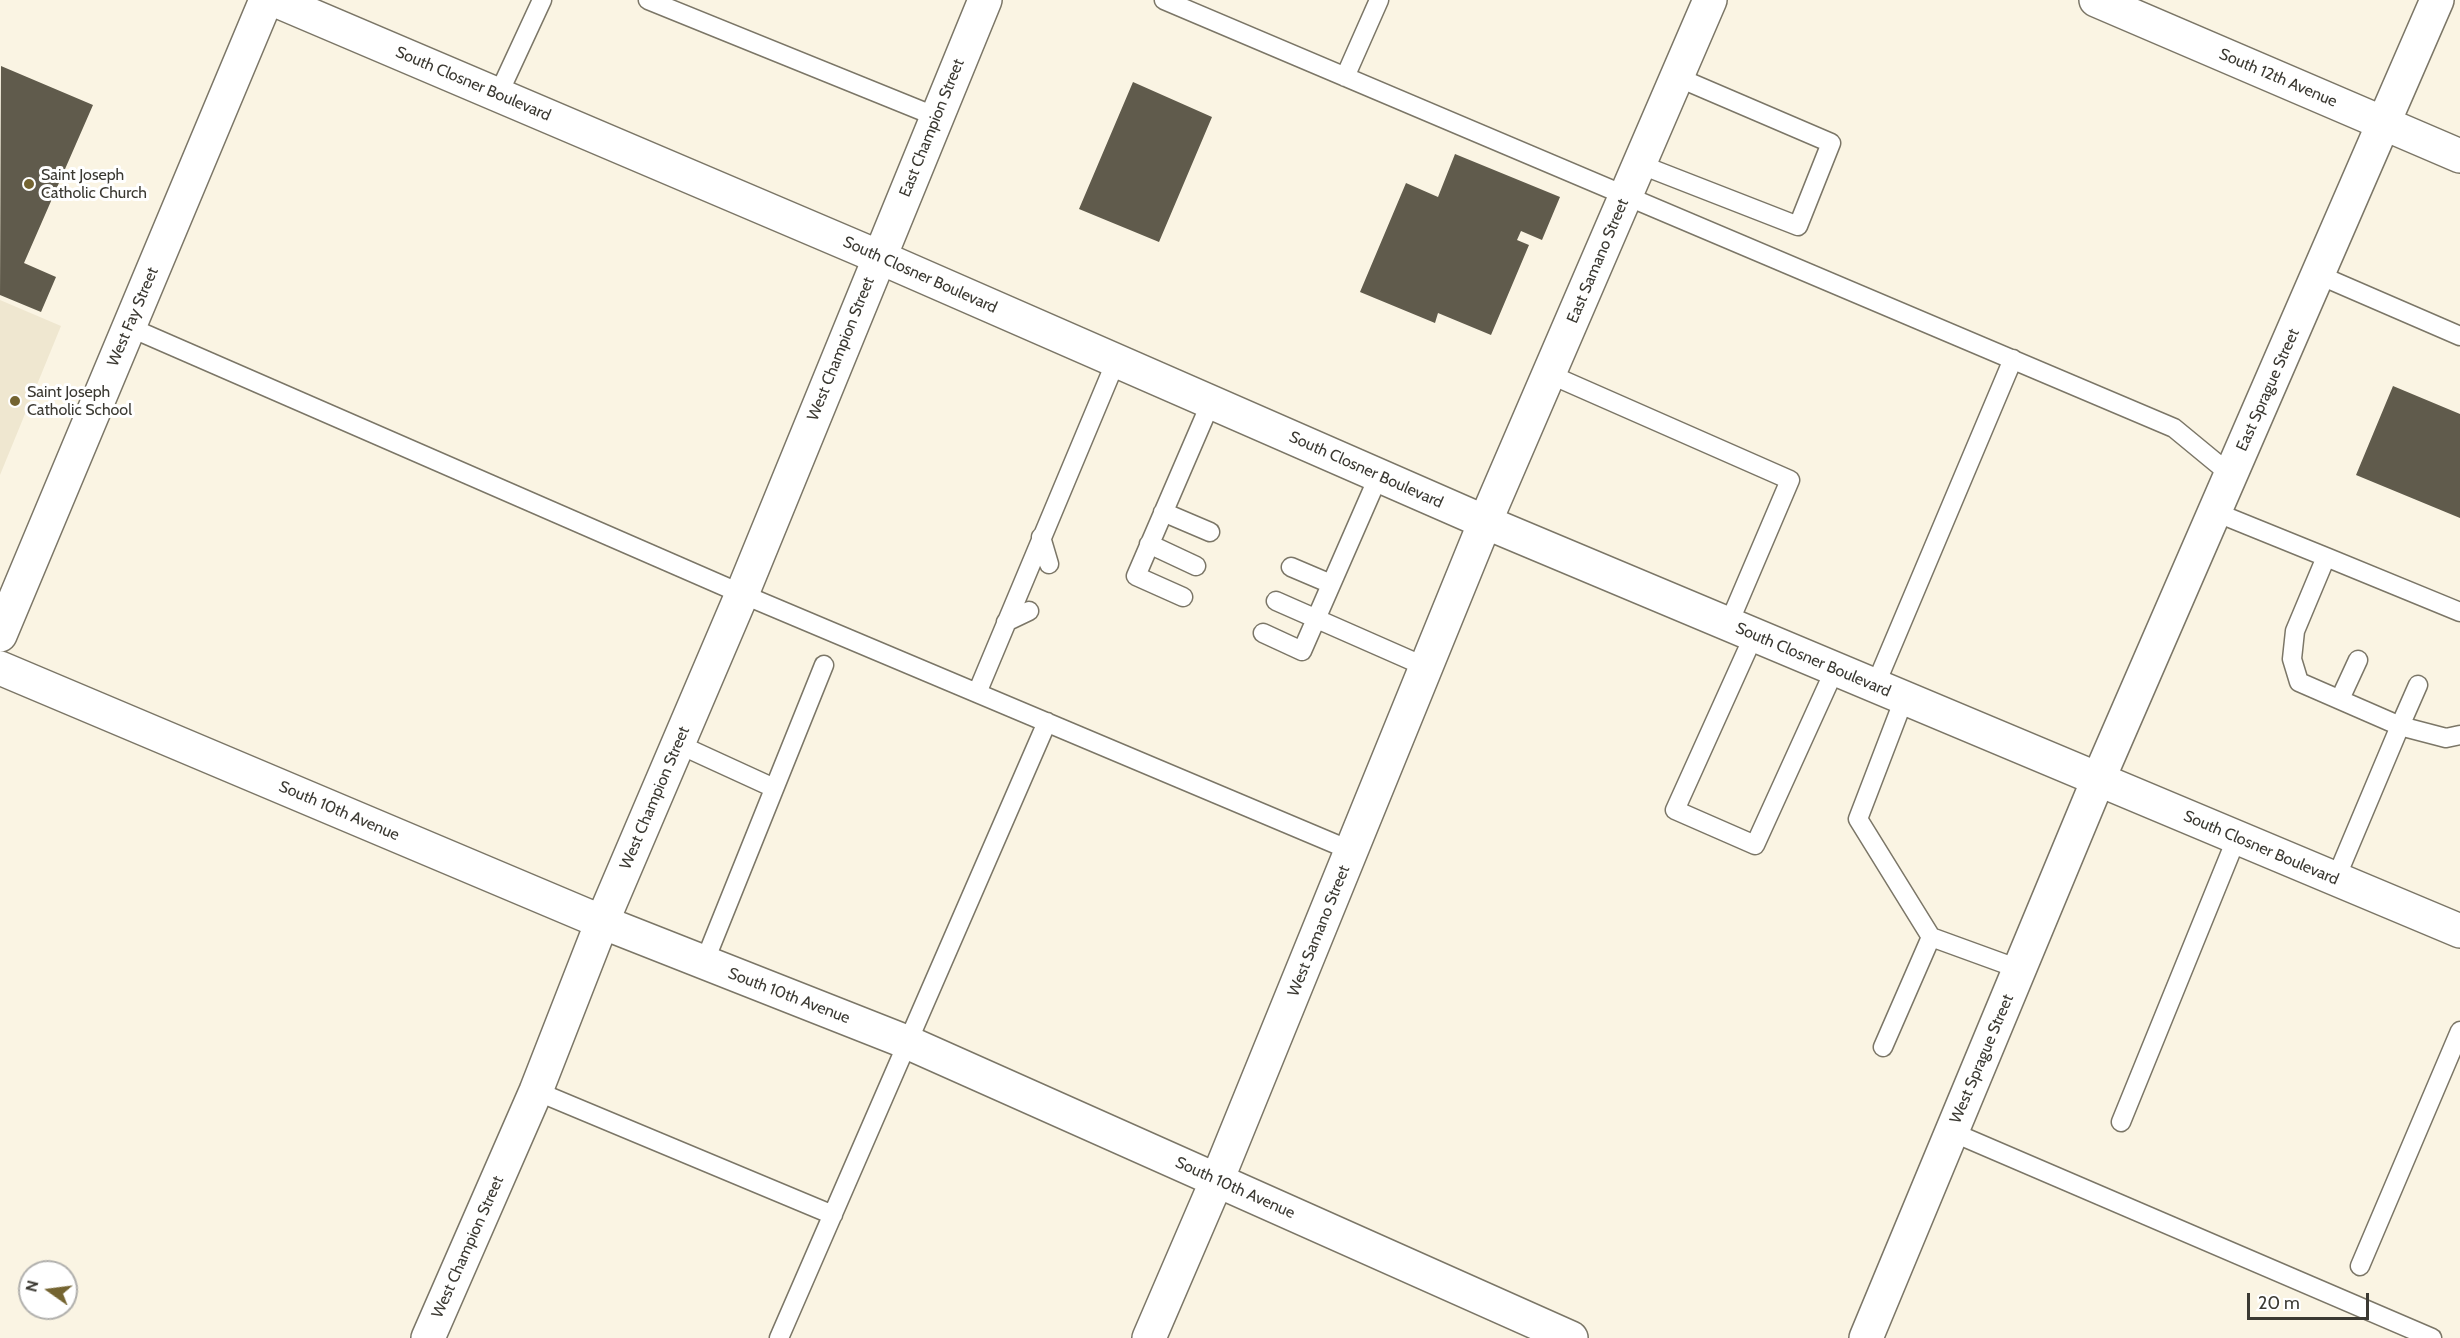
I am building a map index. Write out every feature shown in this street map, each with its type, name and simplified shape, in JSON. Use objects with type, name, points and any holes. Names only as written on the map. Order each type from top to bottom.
[{"type":"street","name":"West Fay Street","points":[[0,635],[266,0]]},
{"type":"street","name":"South Closner Boulevard","points":[[275,0],[879,257],[1485,522],[2460,931]]},
{"type":"street","name":"East Champion Street","points":[[879,257],[985,0]]},
{"type":"street","name":"East Samano Street","points":[[1485,522],[1710,0]]},
{"type":"street","name":"South 12th Avenue","points":[[2096,0],[2460,156]]},
{"type":"street","name":"East Sprague Street","points":[[2098,780],[2438,0]]},
{"type":"street","name":"West Champion Street","points":[[428,1338],[536,1091],[602,922],[742,594],[879,257]]},
{"type":"street","name":"West Samano Street","points":[[1149,1338],[1217,1180],[1485,522]]},
{"type":"street","name":"South 10th Avenue","points":[[0,668],[602,922],[909,1043],[1571,1338]]},
{"type":"street","name":"West Sprague Street","points":[[1866,1338],[2098,780]]},
{"type":"lane","points":[[498,95],[542,0]]},
{"type":"lane","points":[[648,0],[937,117]]},
{"type":"lane","points":[[1164,0],[2174,428],[2231,475]]},
{"type":"lane","points":[[1345,77],[1379,0]]},
{"type":"lane","points":[[1639,164],[1798,226],[1831,143],[1677,77]]},
{"type":"lane","points":[[2319,275],[2460,336]]},
{"type":"lane","points":[[129,327],[742,594],[1352,850]]},
{"type":"lane","points":[[2013,359],[1889,693],[1858,819],[1931,937],[2019,969]]},
{"type":"lane","points":[[977,693],[1116,361]]},
{"type":"lane","points":[[1549,374],[1790,480],[1742,629],[1675,810],[1755,845],[1835,669]]},
{"type":"lane","points":[[1183,597],[1136,576],[1211,402]]},
{"type":"lane","points":[[1263,633],[1302,651],[1379,475]]},
{"type":"lane","points":[[1163,512],[1210,532]]},
{"type":"lane","points":[[2215,512],[2326,557],[2386,591],[2452,615]]},
{"type":"lane","points":[[1041,537],[1049,564]]},
{"type":"lane","points":[[1149,544],[1197,566]]},
{"type":"lane","points":[[2326,557],[2295,631],[2292,659],[2299,682],[2400,726],[2446,738],[2460,735]]},
{"type":"lane","points":[[1291,567],[1331,584]]},
{"type":"lane","points":[[1276,601],[1426,667]]},
{"type":"lane","points":[[1006,622],[1029,611]]},
{"type":"lane","points":[[2340,699],[2358,660]]},
{"type":"lane","points":[[704,963],[824,665]]},
{"type":"lane","points":[[2336,878],[2418,685]]},
{"type":"lane","points":[[779,1338],[1047,722]]},
{"type":"lane","points":[[678,744],[774,788]]},
{"type":"lane","points":[[2121,1122],[2237,837]]},
{"type":"lane","points":[[1883,1047],[1931,937]]},
{"type":"lane","points":[[2360,1266],[2460,1031]]},
{"type":"lane","points":[[536,1091],[833,1215]]},
{"type":"lane","points":[[1952,1132],[2432,1338]]},
{"type":"shaded area","name":"Saint Joseph Catholic School","points":[[0,300],[61,326],[0,475]]},
{"type":"building","name":"Saint Joseph Catholic Church","points":[[1,66],[93,105],[24,263],[56,277],[41,312],[0,295]]},
{"type":"building","points":[[1133,82],[1212,117],[1159,242],[1079,209]]},
{"type":"building","points":[[1455,154],[1560,197],[1542,240],[1521,231],[1517,240],[1529,245],[1491,335],[1438,313],[1435,323],[1360,292],[1406,183],[1438,197]]},
{"type":"building","points":[[2393,386],[2460,414],[2460,518],[2356,475]]},
{"type":"place","name":"Saint Joseph Catholic Church","points":[[29,184]]},
{"type":"place","name":"Saint Joseph Catholic School","points":[[15,401]]}]
